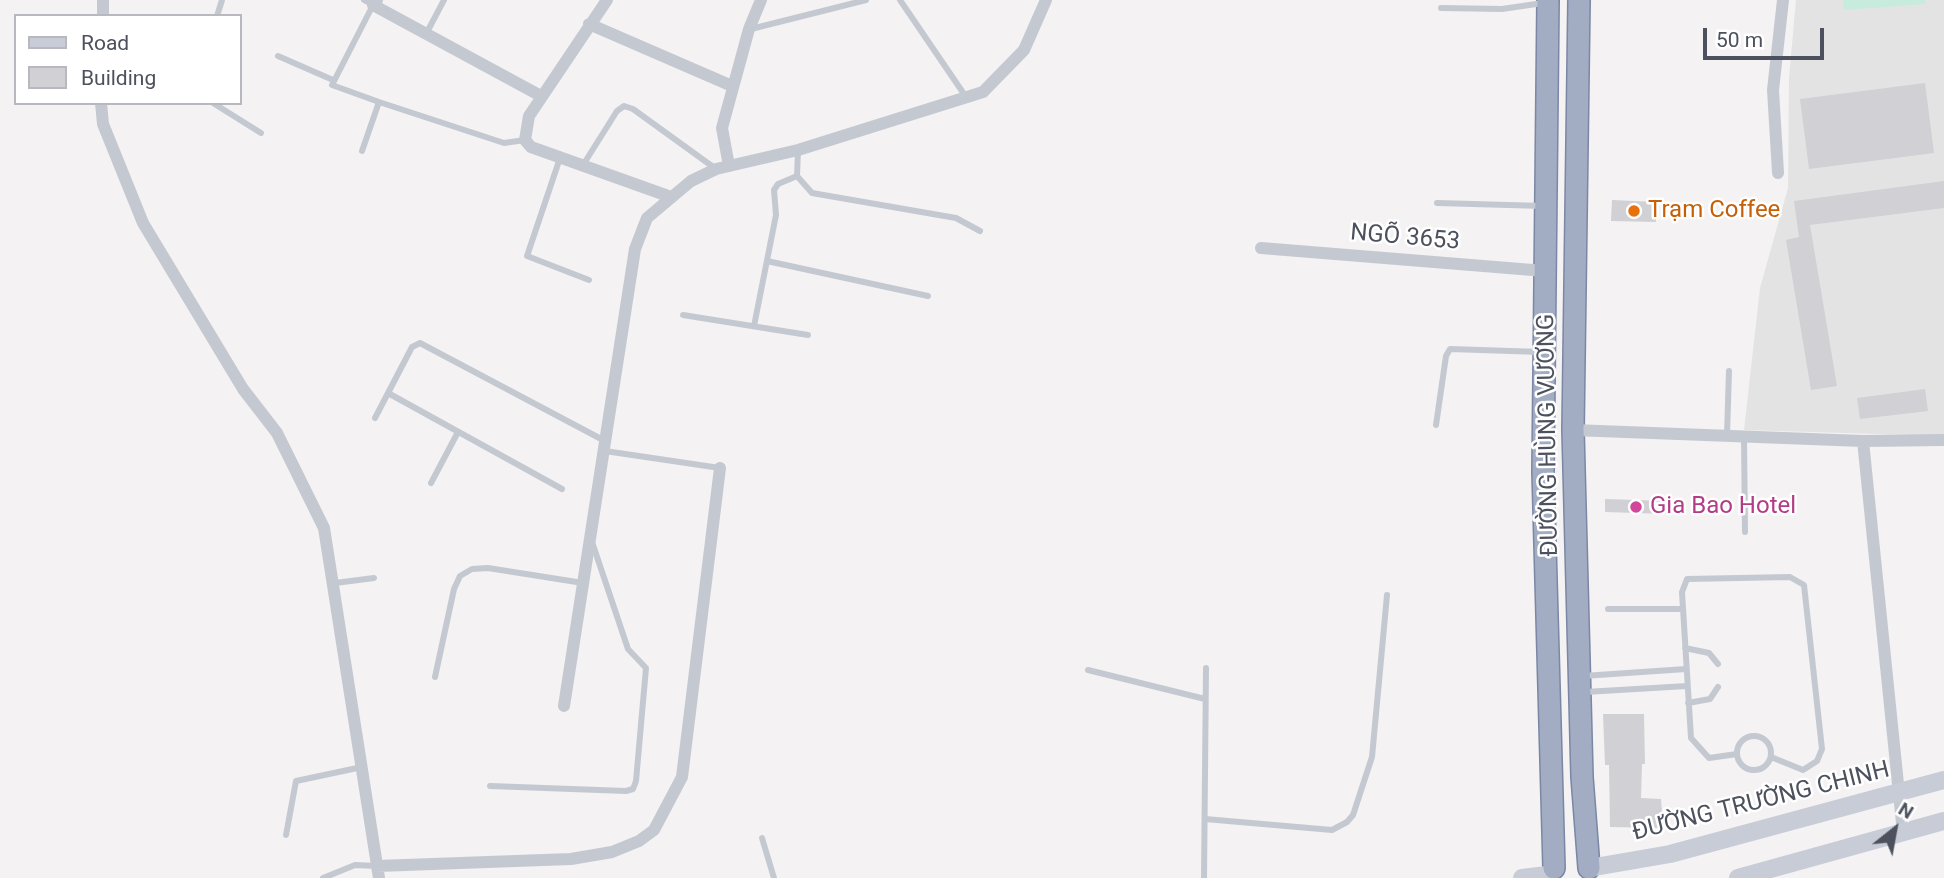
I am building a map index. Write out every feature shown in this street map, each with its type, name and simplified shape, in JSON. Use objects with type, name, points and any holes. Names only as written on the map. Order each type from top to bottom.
[{"type":"highway","name":"ĐƯỜNG HÙNG VƯƠNG","points":[[1579,0],[1573,430],[1579,685],[1592,873]]},
{"type":"highway","name":"ĐƯỜNG HÙNG VƯƠNG","points":[[1548,1],[1542,352],[1549,874]]},
{"type":"highway","points":[[1549,874],[1571,862],[1592,873]]},
{"type":"main road","name":"ĐƯỜNG TRƯỜNG CHINH","points":[[1592,873],[1944,780]]},
{"type":"main road","points":[[1738,878],[1944,821]]},
{"type":"main road","points":[[1522,878],[1549,874]]},
{"type":"street","points":[[607,0],[529,116],[525,140],[531,147],[582,167],[671,197]]},
{"type":"street","points":[[723,167],[722,128],[749,29],[761,0]]},
{"type":"street","points":[[564,706],[635,249],[647,218],[691,181],[723,167],[798,150],[983,92],[1024,50],[1046,0]]},
{"type":"street","points":[[1778,173],[1773,90],[1783,0]]},
{"type":"street","points":[[371,2],[541,96]]},
{"type":"street","points":[[589,24],[732,86]]},
{"type":"street","points":[[101,105],[103,124],[144,223],[243,389],[289,453],[324,528],[335,583],[378,872],[571,859],[612,852],[639,841],[654,830],[682,777],[720,468]]},
{"type":"street","name":"NGÕ 3653","points":[[1261,248],[1545,271]]},
{"type":"street","points":[[1573,430],[1863,441],[1944,440]]},
{"type":"street","points":[[1863,441],[1903,833]]},
{"type":"lane","points":[[426,34],[444,0]]},
{"type":"lane","points":[[749,29],[866,0]]},
{"type":"lane","points":[[900,0],[966,97]]},
{"type":"lane","points":[[1441,8],[1511,8],[1548,1]]},
{"type":"lane","points":[[371,2],[332,85],[504,143],[525,140]]},
{"type":"lane","points":[[278,56],[333,80]]},
{"type":"lane","points":[[362,151],[379,102]]},
{"type":"lane","points":[[215,105],[261,133]]},
{"type":"lane","points":[[582,167],[617,111],[624,107],[633,109],[723,167]]},
{"type":"lane","points":[[798,150],[797,176],[812,193],[956,218],[980,231]]},
{"type":"lane","points":[[560,158],[527,247],[527,256],[589,280]]},
{"type":"lane","points":[[754,326],[776,215],[774,190],[778,184],[797,176]]},
{"type":"lane","points":[[1437,203],[1546,206]]},
{"type":"lane","points":[[766,261],[928,296]]},
{"type":"lane","points":[[683,315],[808,335]]},
{"type":"lane","points":[[376,418],[412,347],[420,343],[605,446],[720,468]]},
{"type":"lane","points":[[1436,425],[1446,356],[1450,349],[1542,352]]},
{"type":"lane","points":[[1727,435],[1729,371]]},
{"type":"lane","points":[[388,393],[562,489]]},
{"type":"lane","points":[[431,483],[458,432]]},
{"type":"lane","points":[[1744,435],[1745,532]]},
{"type":"lane","points":[[490,786],[626,791],[632,789],[636,782],[646,668],[628,649],[590,537]]},
{"type":"lane","points":[[435,677],[454,590],[460,576],[472,569],[488,568],[583,583]]},
{"type":"lane","points":[[1737,754],[1717,759],[1700,751],[1691,738],[1682,592],[1687,579],[1790,577],[1804,585],[1822,749],[1817,761],[1803,770],[1771,758]]},
{"type":"lane","points":[[335,583],[374,578]]},
{"type":"lane","points":[[1205,818],[1332,830],[1347,822],[1353,815],[1373,757],[1387,594]]},
{"type":"lane","points":[[1608,609],[1683,610]]},
{"type":"lane","points":[[1685,648],[1709,653],[1718,664]]},
{"type":"lane","points":[[1204,878],[1206,668]]},
{"type":"lane","points":[[1579,685],[1686,669]]},
{"type":"lane","points":[[1088,670],[1205,699]]},
{"type":"lane","points":[[1579,685],[1687,686]]},
{"type":"lane","points":[[1688,704],[1710,699],[1718,687]]},
{"type":"lane","points":[[1758,737],[1769,744],[1771,758],[1763,768],[1750,770],[1739,762],[1737,754],[1745,738],[1758,737]]},
{"type":"lane","points":[[286,835],[296,781],[362,767]]},
{"type":"lane","points":[[762,838],[774,878]]},
{"type":"lane","points":[[323,878],[355,865],[378,872]]},
{"type":"shaded area","points":[[1796,0],[1944,0],[1944,436],[1744,430],[1760,288],[1788,188],[1789,78]]},
{"type":"green space","points":[[1843,0],[1925,0],[1925,4],[1844,10]]},
{"type":"building","points":[[1925,83],[1934,153],[1809,169],[1800,99]]},
{"type":"building","points":[[1944,181],[1944,208],[1810,225],[1837,386],[1811,390],[1786,240],[1799,237],[1794,201]]},
{"type":"building","name":"Trạm Coffee","points":[[1612,200],[1656,202],[1656,222],[1611,221]]},
{"type":"building","points":[[1925,389],[1928,411],[1860,419],[1857,398]]},
{"type":"building","name":"Gia Bao Hotel","points":[[1605,499],[1667,501],[1667,514],[1605,512]]},
{"type":"building","points":[[1603,714],[1644,714],[1645,764],[1642,764],[1641,798],[1661,799],[1663,828],[1610,827],[1609,765],[1605,765]]},
{"type":"place","name":"Trạm Coffee","points":[[1634,211]]},
{"type":"place","name":"Gia Bao Hotel","points":[[1636,507]]}]
